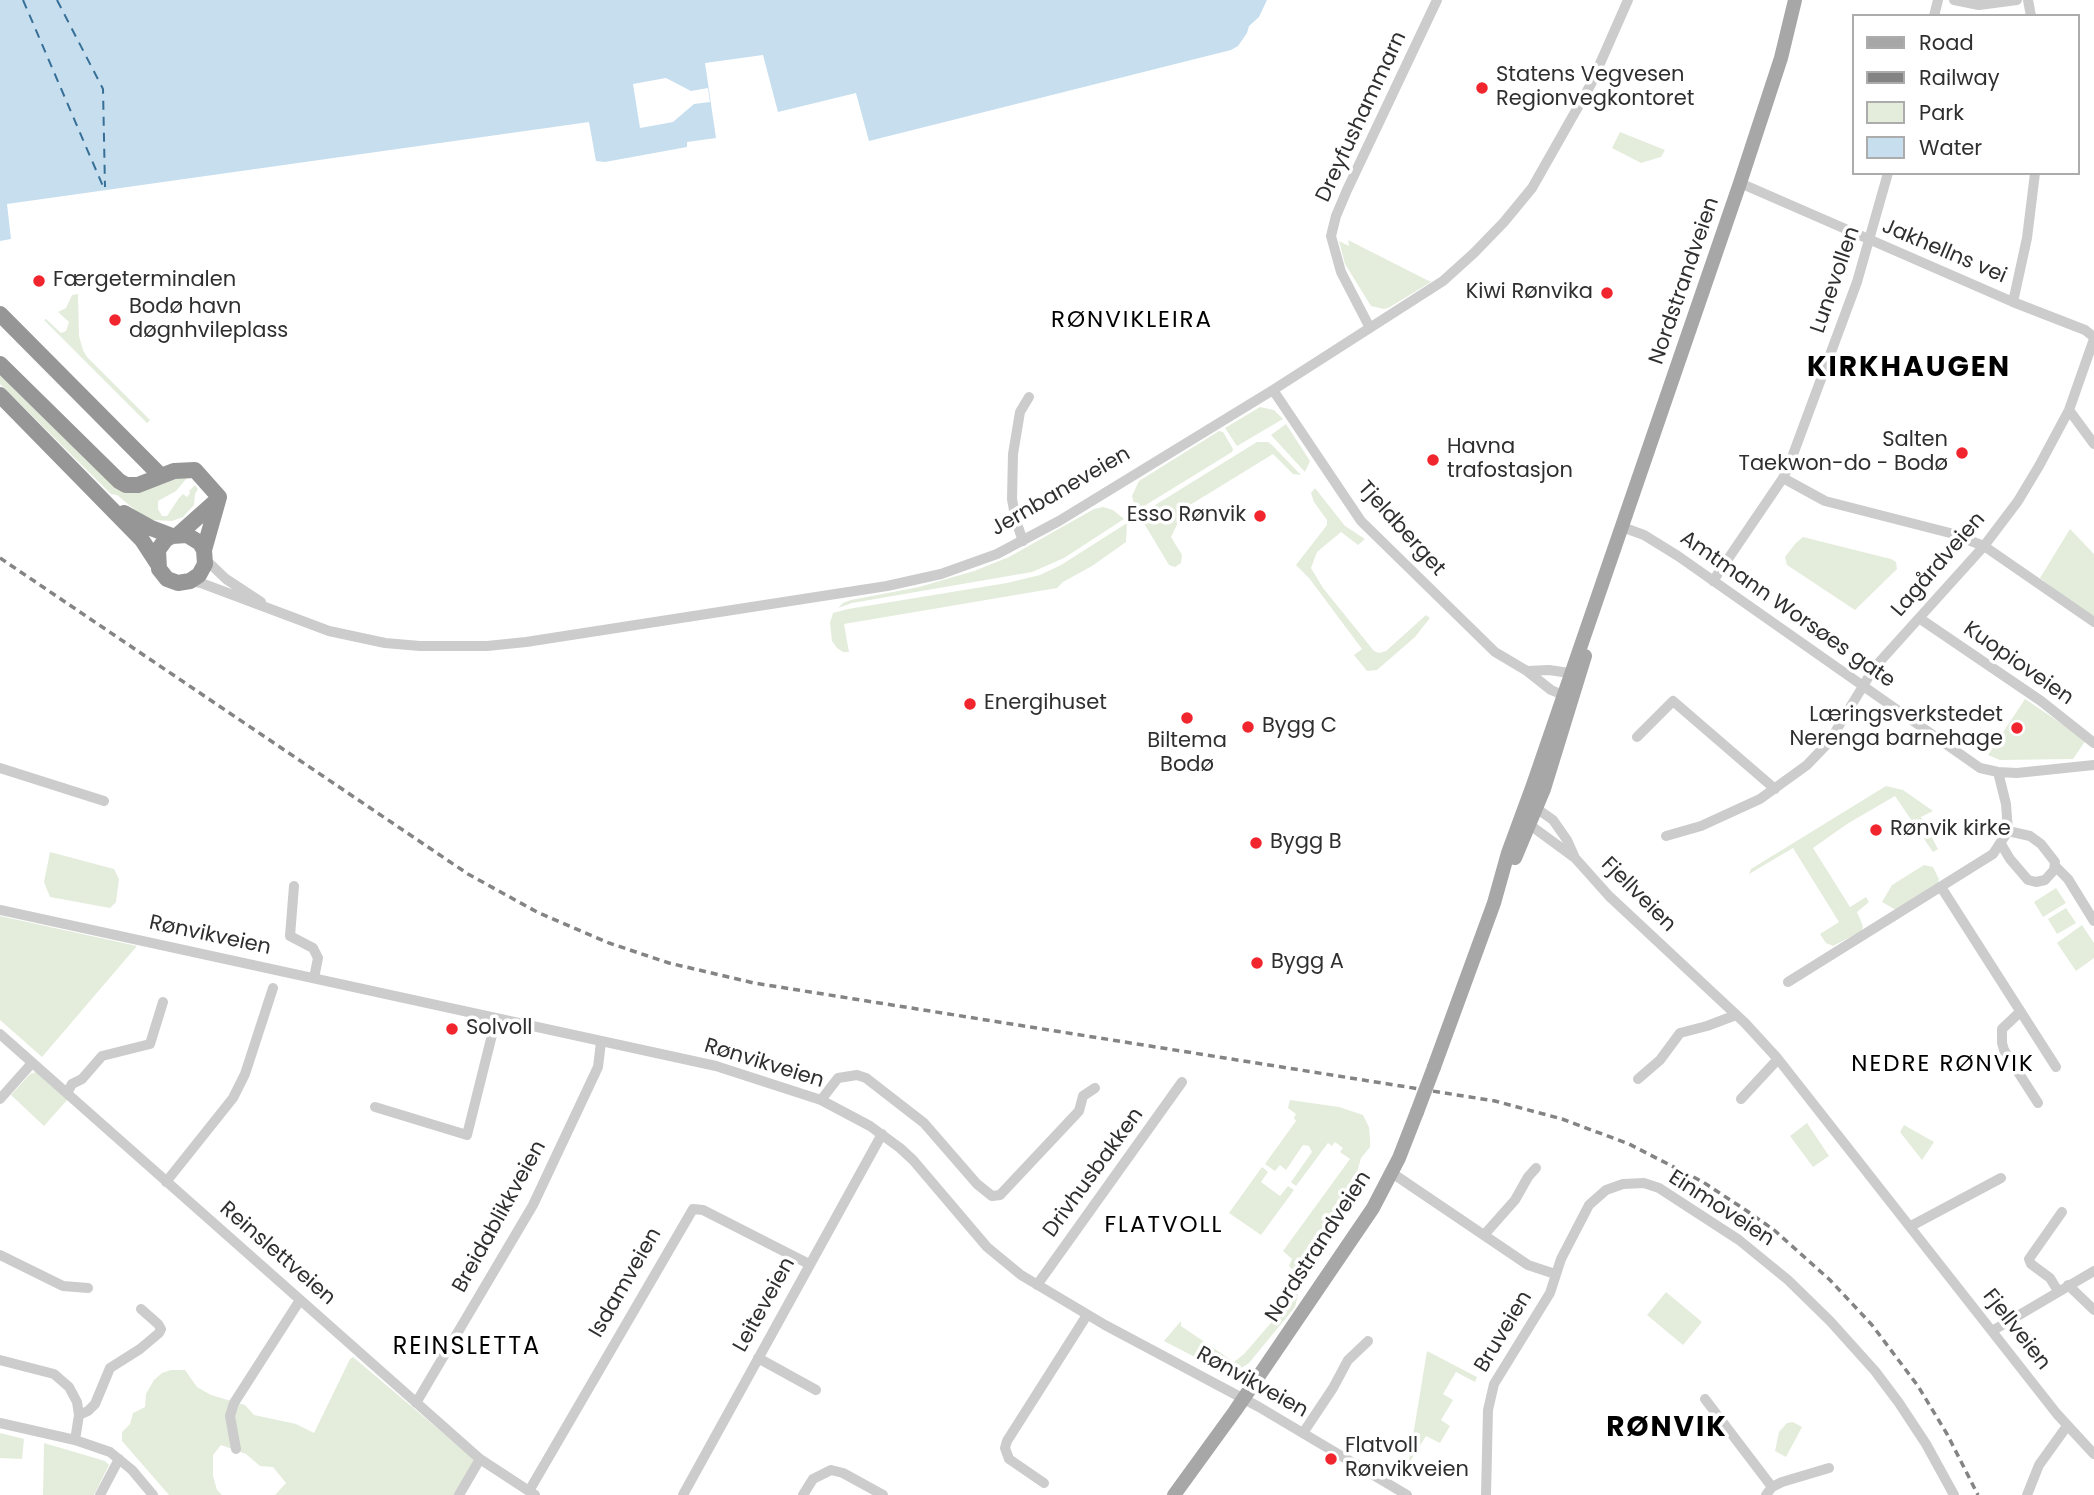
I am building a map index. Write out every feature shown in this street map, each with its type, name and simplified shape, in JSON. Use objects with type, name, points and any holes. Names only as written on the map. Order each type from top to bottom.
[{"type":"highway","points":[[0,314],[160,476]]},
{"type":"highway","points":[[0,364],[113,476],[126,485],[138,485],[180,470],[195,470],[219,497]]},
{"type":"highway","name":"Jernbaneveien","points":[[0,395],[142,540],[167,579],[178,583],[190,582]]},
{"type":"highway","name":"Jernbaneveien","points":[[97,493],[139,523],[194,538],[205,554]]},
{"type":"highway","points":[[157,563],[161,544],[211,508],[219,497]]},
{"type":"highway","points":[[190,582],[199,575],[219,497]]},
{"type":"main road","name":"Nordstrandveien","points":[[1174,1495],[1344,1253],[1392,1173],[1530,815],[1605,573],[1782,58],[1795,0]]},
{"type":"street","name":"Dreyfushammarn","points":[[1370,328],[1340,272],[1331,236],[1347,190],[1437,0]]},
{"type":"street","name":"Jernbaneveien","points":[[190,582],[201,583],[329,631],[385,643],[451,647],[526,642],[887,586],[941,574],[998,554],[1273,390],[1443,281],[1504,222],[1532,188],[1591,84],[1628,0]]},
{"type":"street","points":[[1954,0],[1979,5],[2017,0]]},
{"type":"street","name":"Lunevollen","points":[[1713,581],[1783,478],[1834,346],[1870,241],[1887,175]]},
{"type":"street","points":[[2013,302],[2027,238],[2035,175]]},
{"type":"street","name":"Jakhellns vei","points":[[1740,183],[2013,302],[2085,330],[2094,338]]},
{"type":"street","name":"Lagårdveien","points":[[1666,836],[1719,819],[1760,799],[1807,765],[1829,742],[1861,685],[1874,668],[1984,546],[2018,501],[2069,410],[2094,338]]},
{"type":"street","name":"Tjeldberget","points":[[1273,390],[1361,521],[1495,652],[1568,698]]},
{"type":"street","points":[[1023,541],[1012,499],[1013,454],[1020,412],[1029,397]]},
{"type":"street","points":[[2069,410],[2094,444]]},
{"type":"street","points":[[1783,478],[1825,501],[1950,533],[1984,546],[2094,622]]},
{"type":"street","name":"Amtmann Worsøes gate","points":[[1622,527],[1644,535],[1713,581],[1980,768],[1998,772],[2094,765]]},
{"type":"street","name":"Jernbaneveien","points":[[205,554],[226,579],[278,612]]},
{"type":"street","name":"Kuopioveien","points":[[1919,618],[2041,701],[2094,743]]},
{"type":"street","name":"Tjeldberget","points":[[1527,671],[1549,670],[1575,674]]},
{"type":"street","points":[[1637,737],[1673,701],[1775,789]]},
{"type":"street","points":[[0,768],[104,801]]},
{"type":"street","points":[[1788,982],[1981,863],[2001,844],[2008,831],[2006,804],[1998,772]]},
{"type":"street","name":"Fjellveien","points":[[1530,815],[1546,813],[1567,840],[1575,858]]},
{"type":"street","name":"Fjellveien","points":[[1530,815],[1575,858],[1609,896],[1736,1015],[1778,1059],[2067,1426],[2094,1454]]},
{"type":"street","points":[[2008,831],[2031,836],[2050,854],[2055,866],[2068,879],[2094,921]]},
{"type":"street","points":[[2001,844],[2028,880],[2045,880],[2051,876],[2055,866]]},
{"type":"street","points":[[294,886],[290,936],[313,948],[318,958],[314,978]]},
{"type":"street","points":[[1941,887],[2056,1067]]},
{"type":"street","name":"Rønvikveien","points":[[0,910],[716,1066],[821,1100],[882,1134],[913,1160],[987,1247],[1037,1286],[1243,1398],[1400,1493]]},
{"type":"street","points":[[166,1182],[233,1098],[245,1074],[273,988]]},
{"type":"street","points":[[66,1093],[102,1056],[150,1044],[163,1002]]},
{"type":"street","points":[[2020,1012],[2002,1029],[2002,1043],[2038,1102]]},
{"type":"street","points":[[1639,1079],[1660,1060],[1680,1033],[1736,1015]]},
{"type":"street","points":[[375,1107],[467,1135],[496,1019]]},
{"type":"street","name":"Reinslettveien","points":[[0,1034],[480,1459],[532,1493]]},
{"type":"street","name":"Breidablikkveien","points":[[416,1403],[533,1205],[598,1067],[601,1042]]},
{"type":"street","points":[[1741,1099],[1778,1059]]},
{"type":"street","points":[[0,1099],[32,1063]]},
{"type":"street","points":[[821,1100],[838,1078],[857,1075],[866,1078],[923,1123],[977,1184],[992,1196],[1000,1195],[1079,1111],[1083,1096],[1095,1088]]},
{"type":"street","name":"Drivhusbakken","points":[[1037,1286],[1182,1083]]},
{"type":"street","name":"Leiteveien","points":[[683,1495],[882,1134]]},
{"type":"street","points":[[1483,1235],[1515,1200],[1536,1168]]},
{"type":"street","points":[[1392,1173],[1528,1265],[1555,1274]]},
{"type":"street","points":[[1911,1226],[2001,1178]]},
{"type":"street","name":"Einmoveien","points":[[1555,1274],[1580,1219],[1597,1196],[1606,1189],[1623,1184],[1644,1183],[1659,1188],[1710,1220],[1769,1263],[1830,1321],[1875,1371],[1899,1403],[1926,1444],[1954,1495]]},
{"type":"street","name":"Isdamveien","points":[[532,1493],[692,1209],[703,1210],[809,1264]]},
{"type":"street","points":[[2062,1212],[2029,1259],[2031,1264],[2094,1310]]},
{"type":"street","points":[[0,1255],[63,1286],[88,1288]]},
{"type":"street","points":[[1993,1331],[2094,1271]]},
{"type":"street","name":"Bruveien","points":[[1486,1495],[1489,1398],[1500,1373],[1520,1345],[1550,1293],[1555,1274]]},
{"type":"street","points":[[236,1449],[230,1416],[234,1404],[300,1300]]},
{"type":"street","points":[[79,1415],[94,1404],[110,1368],[159,1333],[161,1329],[158,1324],[141,1309]]},
{"type":"street","points":[[1044,1483],[1009,1459],[1005,1448],[1087,1315]]},
{"type":"street","points":[[1303,1433],[1348,1360],[1368,1341]]},
{"type":"street","points":[[758,1358],[816,1390]]},
{"type":"street","points":[[0,1360],[54,1374],[69,1387],[74,1393],[79,1415],[75,1440]]},
{"type":"street","points":[[1705,1399],[1769,1491],[1829,1468]]},
{"type":"street","points":[[0,1423],[75,1440],[110,1452],[153,1495]]},
{"type":"street","points":[[2027,1495],[2039,1465],[2067,1426]]},
{"type":"street","points":[[100,1495],[119,1459]]},
{"type":"street","points":[[459,1495],[480,1459]]},
{"type":"street","points":[[803,1495],[813,1479],[831,1470],[844,1473],[883,1495]]},
{"type":"green space","points":[[1620,132],[1665,150],[1661,157],[1641,163],[1612,148]]},
{"type":"green space","points":[[1348,240],[1431,282],[1390,307],[1384,309],[1371,306],[1345,264],[1339,241],[1349,246]]},
{"type":"green space","points":[[78,294],[79,336],[83,350],[150,420],[147,423],[44,320],[61,333],[66,331],[69,322],[58,312],[66,308],[72,295]]},
{"type":"green space","points":[[0,373],[125,492],[141,492],[172,479],[187,478],[176,491],[158,501],[158,509],[162,516],[167,516],[179,498],[183,494],[187,497],[195,485],[198,489],[194,505],[183,517],[172,521],[152,520],[140,514],[117,495],[111,494],[0,384]]},
{"type":"green space","points":[[1260,407],[1274,410],[1283,419],[1237,446],[1225,428]]},
{"type":"green space","points":[[1286,424],[1310,461],[1305,472],[1271,435]]},
{"type":"green space","points":[[1219,431],[1223,432],[1233,449],[1232,452],[1136,511],[1132,496],[1139,481]]},
{"type":"green space","points":[[1257,442],[1268,442],[1301,475],[1293,474],[1273,454],[1185,508],[1171,537],[1182,555],[1181,563],[1175,567],[1169,565],[1139,515]]},
{"type":"green space","points":[[1315,488],[1345,526],[1365,539],[1358,545],[1341,532],[1317,552],[1311,568],[1323,588],[1374,651],[1386,651],[1426,615],[1430,618],[1415,637],[1377,670],[1367,671],[1354,655],[1362,649],[1309,578],[1296,565],[1327,525],[1327,520],[1311,493]]},
{"type":"green space","points":[[1103,507],[1113,510],[1124,519],[1064,558],[1032,572],[852,603],[838,608],[851,600],[919,587],[974,571],[1009,557],[1094,509]]},
{"type":"green space","points":[[1127,523],[1126,542],[1057,588],[844,624],[849,652],[843,652],[832,641],[830,623],[833,613],[1040,575],[1061,565]]},
{"type":"green space","points":[[2070,529],[2094,554],[2094,621],[2040,578]]},
{"type":"green space","points":[[1803,537],[1891,559],[1896,562],[1897,569],[1855,610],[1787,565],[1785,557]]},
{"type":"green space","points":[[2025,699],[2086,740],[2073,759],[2000,760],[1988,755]]},
{"type":"green space","points":[[1886,786],[1903,790],[1933,811],[1921,817],[1938,849],[1933,852],[1895,796],[1813,848],[1850,907],[1866,897],[1869,902],[1857,912],[1863,926],[1862,931],[1833,946],[1826,943],[1820,934],[1839,922],[1793,848],[1749,874],[1751,869]]},
{"type":"green space","points":[[50,852],[114,869],[119,879],[116,902],[110,908],[50,897],[44,882]]},
{"type":"green space","points":[[1924,865],[1933,867],[1939,879],[1938,883],[1896,910],[1882,902],[1892,885]]},
{"type":"green space","points":[[2056,888],[2066,903],[2043,917],[2034,902]]},
{"type":"green space","points":[[2066,908],[2076,923],[2057,934],[2048,919]]},
{"type":"green space","points":[[0,916],[137,946],[42,1057],[0,1020]]},
{"type":"green space","points":[[2082,925],[2094,943],[2094,958],[2076,971],[2057,943]]},
{"type":"green space","points":[[36,1072],[68,1099],[44,1126],[11,1095],[30,1074]]},
{"type":"green space","points":[[1290,1100],[1339,1107],[1363,1115],[1369,1127],[1370,1140],[1370,1147],[1361,1158],[1344,1218],[1319,1243],[1296,1273],[1289,1266],[1292,1259],[1283,1251],[1350,1159],[1340,1152],[1343,1148],[1335,1142],[1332,1146],[1328,1143],[1296,1186],[1291,1182],[1312,1152],[1309,1146],[1303,1145],[1286,1170],[1280,1165],[1275,1171],[1265,1164],[1296,1121],[1296,1114],[1288,1108]]},
{"type":"green space","points":[[1807,1123],[1829,1156],[1813,1167],[1790,1136]]},
{"type":"green space","points":[[1904,1125],[1934,1142],[1922,1160],[1900,1132]]},
{"type":"green space","points":[[1262,1167],[1268,1172],[1261,1182],[1280,1196],[1288,1186],[1294,1190],[1261,1235],[1229,1213]]},
{"type":"green space","points":[[1292,1290],[1298,1295],[1295,1307],[1243,1367],[1233,1370],[1216,1368],[1164,1341],[1181,1321],[1181,1326],[1234,1362],[1289,1302],[1285,1297]]},
{"type":"green space","points":[[1666,1292],[1702,1322],[1683,1345],[1647,1315]]},
{"type":"green space","points":[[1427,1351],[1477,1377],[1475,1382],[1456,1372],[1443,1394],[1453,1400],[1441,1420],[1450,1426],[1440,1443],[1426,1436],[1409,1463],[1413,1467],[1406,1478]]},
{"type":"green space","points":[[353,1357],[475,1460],[454,1495],[275,1495],[286,1483],[273,1467],[260,1466],[246,1454],[221,1445],[213,1455],[213,1476],[217,1490],[222,1495],[169,1495],[122,1441],[122,1432],[130,1424],[133,1413],[145,1407],[146,1394],[154,1380],[171,1370],[185,1370],[197,1387],[211,1395],[245,1405],[254,1415],[296,1424],[314,1433]]},
{"type":"green space","points":[[1793,1422],[1802,1427],[1786,1457],[1775,1451],[1779,1432],[1787,1423]]},
{"type":"green space","points":[[0,1433],[24,1439],[22,1459],[0,1458]]},
{"type":"green space","points":[[44,1443],[105,1461],[109,1465],[94,1495],[43,1495]]},
{"type":"water","points":[[0,0],[1267,0],[1259,17],[1249,26],[1238,46],[1231,50],[869,141],[856,93],[778,112],[763,55],[705,63],[716,138],[687,142],[687,147],[605,162],[596,161],[589,122],[7,204],[11,239],[0,241]]},
{"type":"pier","points":[[666,78],[691,91],[708,88],[710,102],[694,104],[673,122],[640,128],[633,84]]},
{"type":"ferry route","points":[[23,0],[105,191]]},
{"type":"ferry route","points":[[57,0],[103,89],[105,187]]},
{"type":"railway","points":[[0,558],[468,874],[537,912],[609,943],[669,963],[754,983],[1495,1101],[1562,1119],[1629,1144],[1703,1182],[1747,1211],[1774,1230],[1830,1280],[1872,1325],[1918,1386],[1947,1434],[1978,1495]]},
{"type":"place","name":"Statens Vegvesen Regionvegkontoret","points":[[1482,88]]},
{"type":"place","name":"Færgeterminalen","points":[[39,281]]},
{"type":"place","name":"Kiwi Rønvika","points":[[1607,293]]},
{"type":"place","name":"Bodø havn døgnhvileplass","points":[[115,320]]},
{"type":"place","name":"Salten Taekwon-do - Bodø","points":[[1962,453]]},
{"type":"place","name":"Havna trafostasjon","points":[[1433,460]]},
{"type":"place","name":"Esso Rønvik","points":[[1260,516]]},
{"type":"place","name":"Energihuset","points":[[970,704]]},
{"type":"place","name":"Biltema Bodø","points":[[1187,718]]},
{"type":"place","name":"Bygg C","points":[[1248,727]]},
{"type":"place","name":"Læringsverkstedet Nerenga barnehage","points":[[2017,728]]},
{"type":"place","name":"Rønvik kirke","points":[[1876,830]]},
{"type":"place","name":"Bygg B","points":[[1256,843]]},
{"type":"place","name":"Bygg A","points":[[1257,963]]},
{"type":"place","name":"Solvoll","points":[[452,1029]]},
{"type":"place","name":"Flatvoll Rønvikveien","points":[[1331,1459]]},
{"type":"district","name":"RØNVIKLEIRA","points":[[1132,321]]},
{"type":"district","name":"KIRKHAUGEN","points":[[1909,369]]},
{"type":"district","name":"NEDRE RØNVIK","points":[[1943,1065]]},
{"type":"district","name":"FLATVOLL","points":[[1164,1226]]},
{"type":"district","name":"REINSLETTA","points":[[467,1348]]},
{"type":"district","name":"RØNVIK","points":[[1667,1429]]}]
